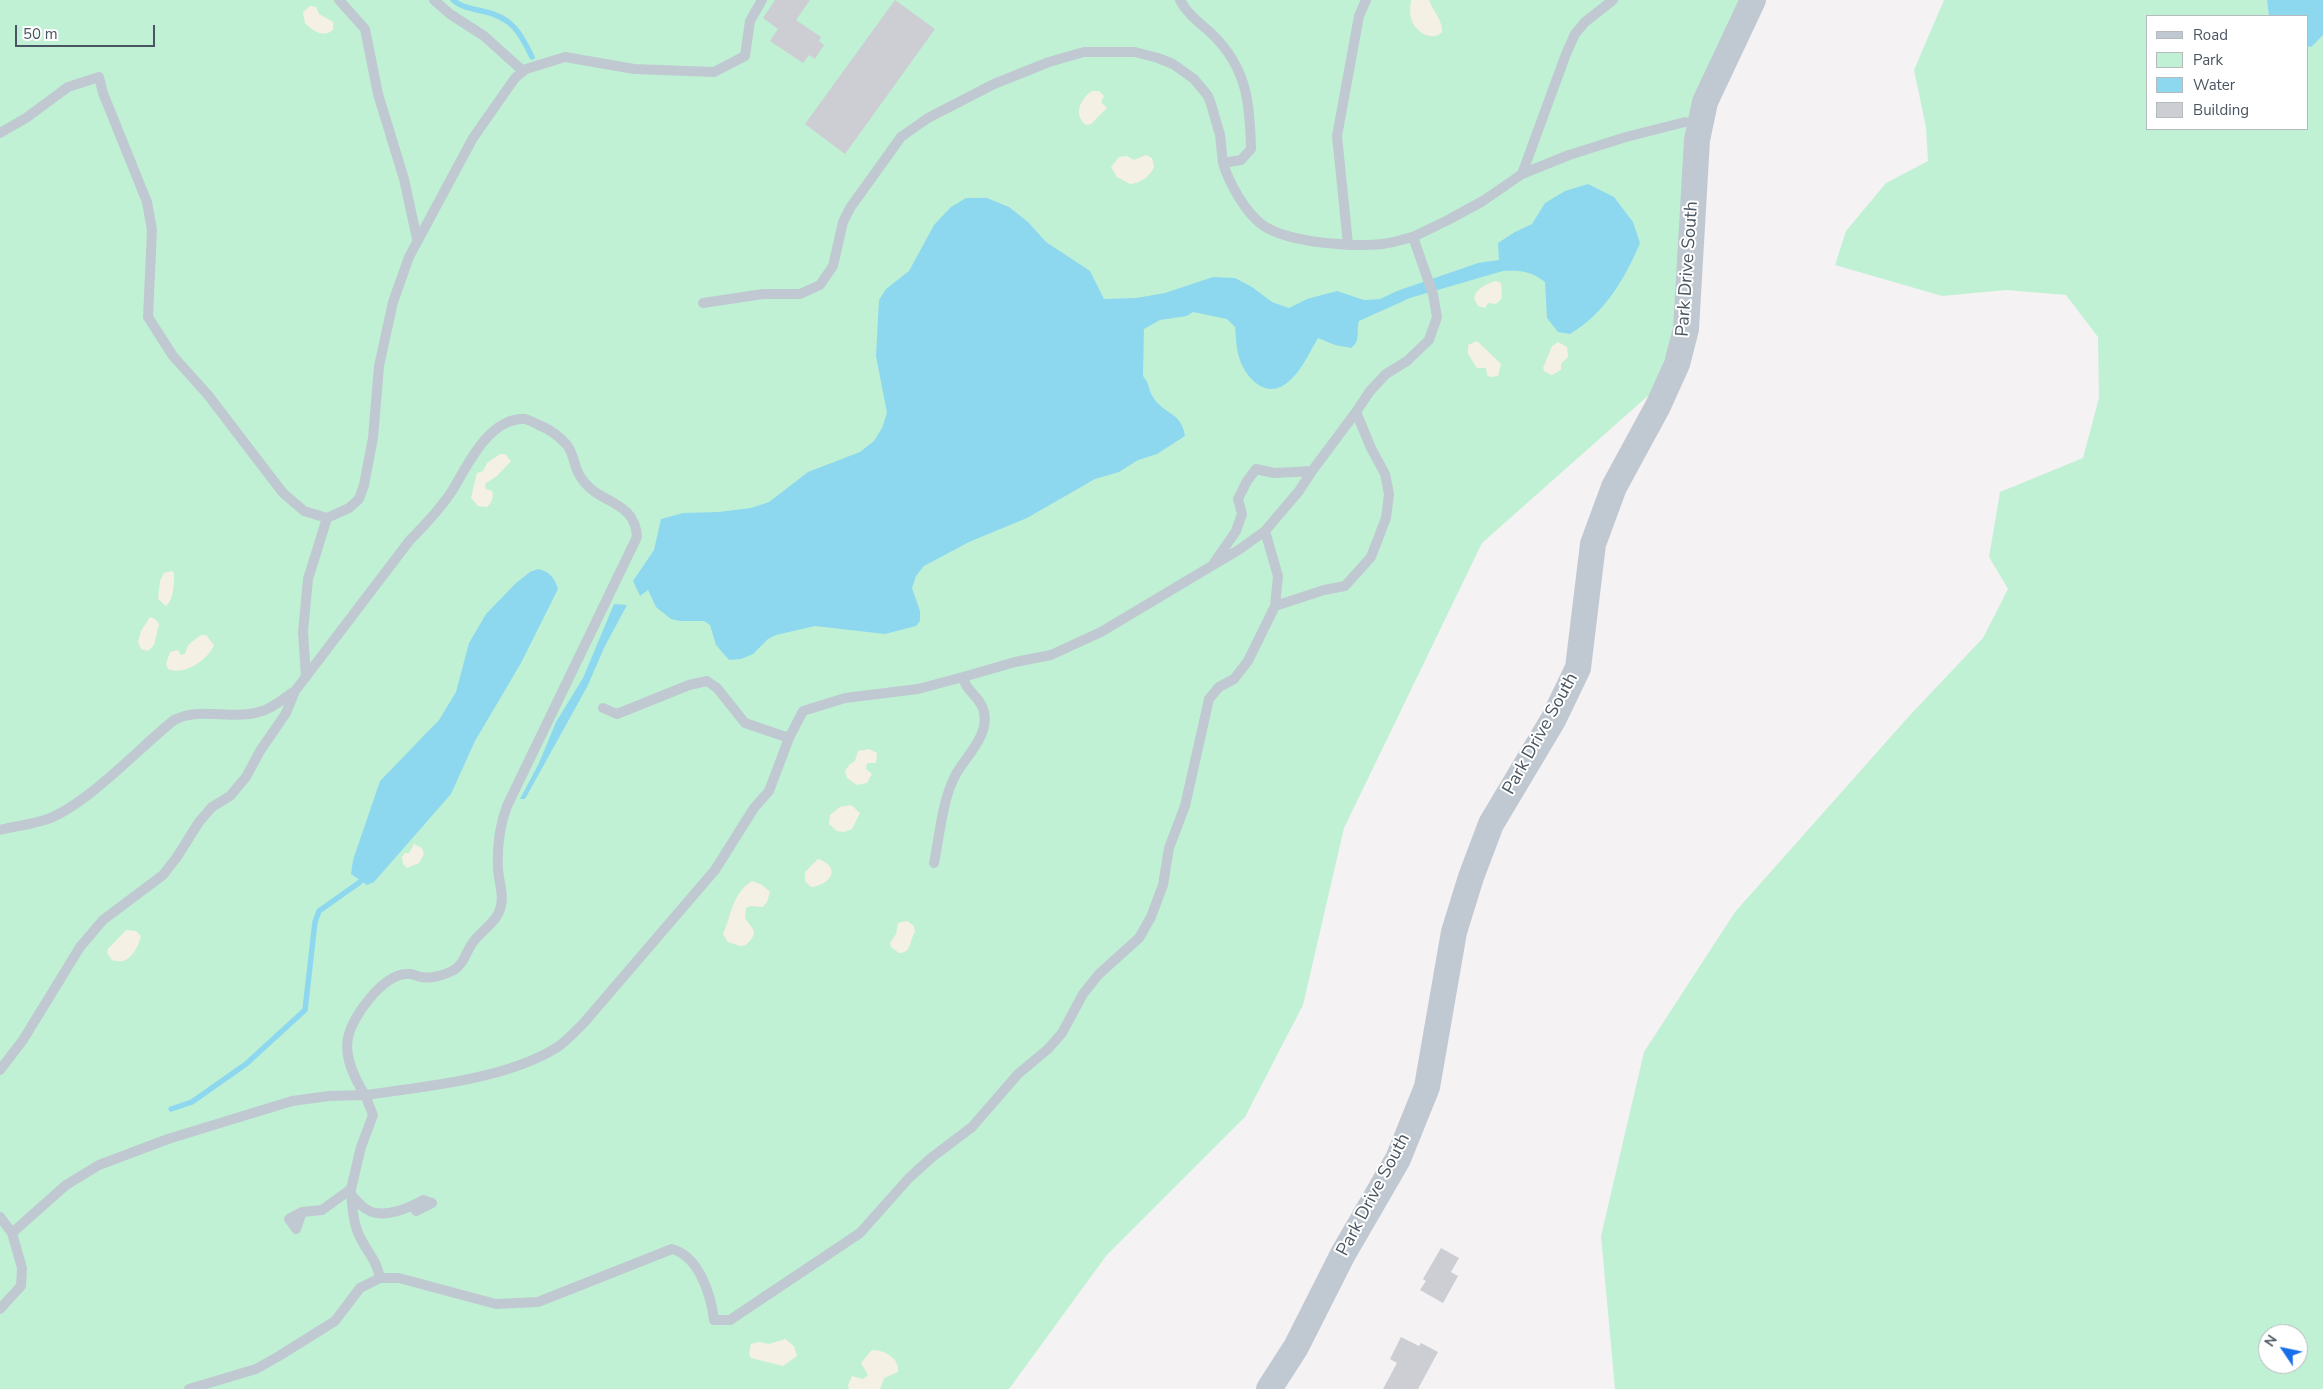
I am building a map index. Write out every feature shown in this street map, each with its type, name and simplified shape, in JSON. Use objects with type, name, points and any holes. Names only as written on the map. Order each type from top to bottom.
[{"type":"street","name":"Park Drive South","points":[[1269,1389],[1296,1346],[1343,1254],[1398,1159],[1427,1086],[1454,932],[1471,877],[1491,824],[1553,720],[1578,668],[1593,544],[1614,487],[1658,406],[1677,364],[1686,329],[1697,140],[1705,102],[1753,0]]},
{"type":"lane","points":[[339,0],[365,29],[378,94],[404,179],[417,239]]},
{"type":"lane","points":[[434,0],[450,14],[484,36],[523,71]]},
{"type":"lane","points":[[0,133],[26,118],[68,87],[99,77],[103,93],[147,202],[152,230],[148,317],[173,356],[208,395],[283,493],[304,511],[327,518],[349,508],[359,499],[364,485],[373,438],[379,366],[399,281],[417,239],[474,138],[515,78],[523,71],[565,57],[634,70],[714,72],[745,56],[750,21],[762,0]]},
{"type":"lane","points":[[1180,0],[1187,10],[1227,51],[1237,67],[1247,93],[1251,149],[1241,160],[1223,163]]},
{"type":"lane","points":[[1348,244],[1337,136],[1356,33],[1366,0]]},
{"type":"lane","points":[[1522,174],[1575,34],[1585,22],[1613,0]]},
{"type":"lane","points":[[703,303],[763,294],[800,294],[820,285],[833,266],[843,222],[850,208],[901,137],[911,128],[994,84],[1049,62],[1084,52],[1135,52],[1173,64],[1194,79],[1208,96],[1220,135],[1223,163],[1239,199],[1263,226],[1295,238],[1348,244],[1384,244],[1413,237],[1483,201],[1522,174],[1588,149],[1685,122]]},
{"type":"lane","points":[[12,1233],[66,1185],[108,1162],[168,1139],[292,1101],[329,1096],[365,1095],[467,1078],[524,1065],[558,1047],[582,1025],[714,870],[754,808],[769,791],[789,738],[803,711],[844,698],[918,689],[1015,662],[1051,655],[1101,632],[1212,566],[1265,531],[1299,491],[1370,391],[1386,374],[1407,361],[1429,340],[1436,317],[1433,294],[1413,237]]},
{"type":"lane","points":[[1275,606],[1324,590],[1345,586],[1371,557],[1386,518],[1389,494],[1385,474],[1371,448],[1356,412]]},
{"type":"lane","points":[[0,1070],[23,1040],[80,947],[104,920],[163,875],[178,857],[198,822],[212,807],[230,796],[246,777],[260,751],[286,713],[295,692],[410,540],[431,519],[452,491],[467,462],[485,439],[506,423],[525,419],[542,426],[560,438],[570,451],[579,475],[588,487],[628,512],[636,523],[637,537],[507,806],[499,827],[498,871],[502,890],[501,905],[497,915],[471,945],[464,960],[453,970],[437,976],[424,978],[406,974],[390,980],[373,995],[358,1014],[348,1039],[350,1065],[365,1095],[372,1115],[361,1147],[352,1193],[353,1214],[360,1238],[376,1262],[380,1278]]},
{"type":"lane","points":[[1212,566],[1236,531],[1242,514],[1238,499],[1246,481],[1256,469],[1274,473],[1312,471]]},
{"type":"lane","points":[[306,677],[303,632],[308,579],[327,518]]},
{"type":"lane","points":[[189,1389],[256,1369],[279,1356],[335,1321],[360,1288],[380,1278],[399,1278],[496,1304],[529,1303],[538,1302],[585,1285],[672,1248],[682,1251],[708,1288],[714,1320],[730,1320],[860,1233],[909,1178],[931,1158],[972,1127],[1018,1074],[1048,1049],[1062,1033],[1083,994],[1099,974],[1139,938],[1151,917],[1163,885],[1169,848],[1185,806],[1210,699],[1220,687],[1234,679],[1248,661],[1275,606],[1278,576],[1265,531]]},
{"type":"lane","points":[[934,863],[945,802],[956,774],[982,733],[984,712],[977,697],[964,684],[963,677]]},
{"type":"lane","points":[[603,708],[617,714],[689,685],[707,681],[717,688],[745,723],[789,738]]},
{"type":"lane","points":[[0,830],[48,819],[65,810],[99,785],[174,720],[186,714],[250,714],[263,711],[295,692]]},
{"type":"lane","points":[[352,1193],[368,1211],[390,1213],[410,1208],[423,1200],[432,1203],[416,1211]]},
{"type":"lane","points":[[302,1212],[322,1210],[352,1193]]},
{"type":"lane","points":[[0,1217],[12,1233],[22,1268],[21,1286],[0,1309]]},
{"type":"green space","points":[[0,0],[1746,0],[1694,109],[1680,324],[1650,394],[1482,543],[1344,828],[1303,1005],[1245,1117],[1106,1256],[1009,1389],[0,1389]]},
{"type":"green space","points":[[1944,0],[2323,0],[2323,1389],[1615,1389],[1601,1236],[1644,1052],[1735,912],[1910,715],[1983,638],[2008,589],[1989,557],[2000,492],[2083,458],[2099,398],[2098,337],[2066,295],[2006,290],[1942,296],[1835,265],[1846,231],[1886,183],[1928,161],[1926,127],[1914,70]]},
{"type":"sand","points":[[1411,0],[1429,0],[1439,20],[1442,32],[1431,36],[1423,34],[1417,28],[1412,22]]},
{"type":"sand","points":[[310,6],[316,7],[319,14],[333,22],[333,30],[322,33],[311,29],[305,23],[303,12]]},
{"type":"sand","points":[[1092,91],[1099,91],[1104,96],[1101,102],[1107,108],[1091,124],[1086,125],[1082,121],[1079,112],[1084,98]]},
{"type":"sand","points":[[1146,155],[1152,158],[1154,167],[1147,177],[1137,182],[1130,184],[1117,177],[1111,167],[1119,157],[1127,156],[1134,160]]},
{"type":"sand","points":[[1495,281],[1501,283],[1502,298],[1496,304],[1488,303],[1485,308],[1478,306],[1474,298],[1477,292],[1482,287]]},
{"type":"sand","points":[[1477,341],[1501,364],[1498,376],[1491,377],[1487,375],[1486,368],[1477,368],[1468,354],[1468,345]]},
{"type":"sand","points":[[1558,342],[1567,347],[1568,357],[1561,364],[1561,370],[1552,375],[1545,372],[1543,368],[1552,346]]},
{"type":"sand","points":[[500,454],[505,454],[511,461],[497,476],[485,484],[486,489],[492,491],[493,498],[490,503],[487,507],[478,506],[471,498],[477,473],[483,471],[487,463]]},
{"type":"sand","points":[[172,571],[174,573],[173,591],[171,599],[166,606],[158,599],[160,581],[164,573]]},
{"type":"sand","points":[[150,617],[159,624],[154,645],[148,651],[141,649],[138,642],[141,631]]},
{"type":"sand","points":[[201,635],[206,635],[214,645],[207,656],[188,668],[174,671],[168,669],[166,664],[170,652],[178,650],[181,655],[185,654],[188,645]]},
{"type":"sand","points":[[869,749],[877,753],[876,763],[867,763],[866,769],[872,774],[867,783],[857,785],[847,778],[845,771],[855,761],[858,751]]},
{"type":"sand","points":[[851,805],[860,813],[852,829],[844,832],[837,831],[829,824],[830,815],[840,807]]},
{"type":"sand","points":[[414,844],[422,848],[424,854],[419,863],[407,868],[403,864],[402,857],[405,853],[409,853]]},
{"type":"sand","points":[[818,859],[830,866],[831,875],[824,883],[811,887],[805,881],[805,872]]},
{"type":"sand","points":[[752,881],[762,885],[770,892],[767,902],[763,907],[750,906],[746,908],[745,918],[753,929],[754,934],[746,945],[740,946],[728,942],[723,934],[736,898],[745,886]]},
{"type":"sand","points":[[907,921],[914,926],[915,932],[908,949],[899,953],[891,947],[890,943],[896,934],[898,923]]},
{"type":"sand","points":[[126,930],[136,931],[141,936],[135,951],[128,959],[123,961],[112,960],[107,953],[108,949]]},
{"type":"sand","points":[[785,1339],[794,1346],[797,1356],[783,1366],[751,1358],[749,1354],[751,1344],[759,1342],[769,1344]]},
{"type":"sand","points":[[872,1350],[886,1353],[894,1359],[898,1372],[884,1378],[880,1389],[849,1389],[848,1385],[852,1376],[863,1379],[868,1375],[861,1363]]},
{"type":"water","points":[[2267,0],[2323,0],[2323,35],[2311,47],[2308,46],[2308,15],[2269,15]]},
{"type":"water","points":[[1588,184],[1614,197],[1633,222],[1640,243],[1628,270],[1603,306],[1582,326],[1570,334],[1558,332],[1547,318],[1545,282],[1530,273],[1515,271],[1503,271],[1410,298],[1359,321],[1357,339],[1351,348],[1335,345],[1318,338],[1295,376],[1277,388],[1269,389],[1262,387],[1250,378],[1238,353],[1235,327],[1227,319],[1193,312],[1187,316],[1160,320],[1144,329],[1143,376],[1157,403],[1180,422],[1185,436],[1157,454],[1138,460],[1119,472],[1095,479],[1027,518],[969,542],[924,566],[916,576],[912,588],[920,611],[920,621],[916,626],[885,634],[815,626],[776,635],[768,639],[753,654],[741,659],[729,660],[716,645],[710,625],[704,621],[671,619],[656,607],[648,590],[640,596],[633,581],[654,550],[661,519],[683,513],[718,512],[751,508],[769,502],[808,472],[860,452],[874,441],[882,428],[887,413],[876,356],[879,300],[886,289],[909,271],[934,225],[951,207],[966,198],[987,198],[1009,207],[1028,222],[1046,242],[1090,271],[1104,299],[1136,298],[1165,293],[1213,277],[1235,278],[1252,287],[1272,302],[1289,308],[1307,299],[1337,291],[1364,300],[1380,299],[1397,291],[1478,263],[1499,260],[1498,243],[1532,224],[1545,203],[1565,191]]},
{"type":"water","points":[[538,569],[545,571],[551,576],[558,589],[521,663],[475,741],[451,794],[374,882],[367,885],[351,874],[353,860],[380,781],[439,720],[456,692],[469,643],[486,614],[516,583],[530,572]]},
{"type":"water","points":[[614,604],[627,605],[605,646],[587,687],[525,799],[520,799],[539,763],[556,722],[583,678]]},
{"type":"building","points":[[775,0],[810,0],[796,20],[821,37],[819,41],[824,45],[815,59],[809,55],[803,63],[770,41],[778,29],[763,18]]},
{"type":"building","points":[[895,0],[935,29],[845,154],[805,124]]},
{"type":"building","points":[[1441,1248],[1459,1258],[1451,1272],[1458,1276],[1443,1303],[1420,1290],[1426,1281],[1423,1279]]},
{"type":"building","points":[[1401,1337],[1419,1346],[1421,1343],[1438,1352],[1418,1389],[1383,1389],[1397,1363],[1390,1359]]},
{"type":"waterway","points":[[453,0],[463,6],[501,17],[508,22],[519,33],[532,57]]},
{"type":"waterway","points":[[171,1109],[192,1102],[246,1064],[305,1010],[315,922],[319,911],[360,882]]}]
